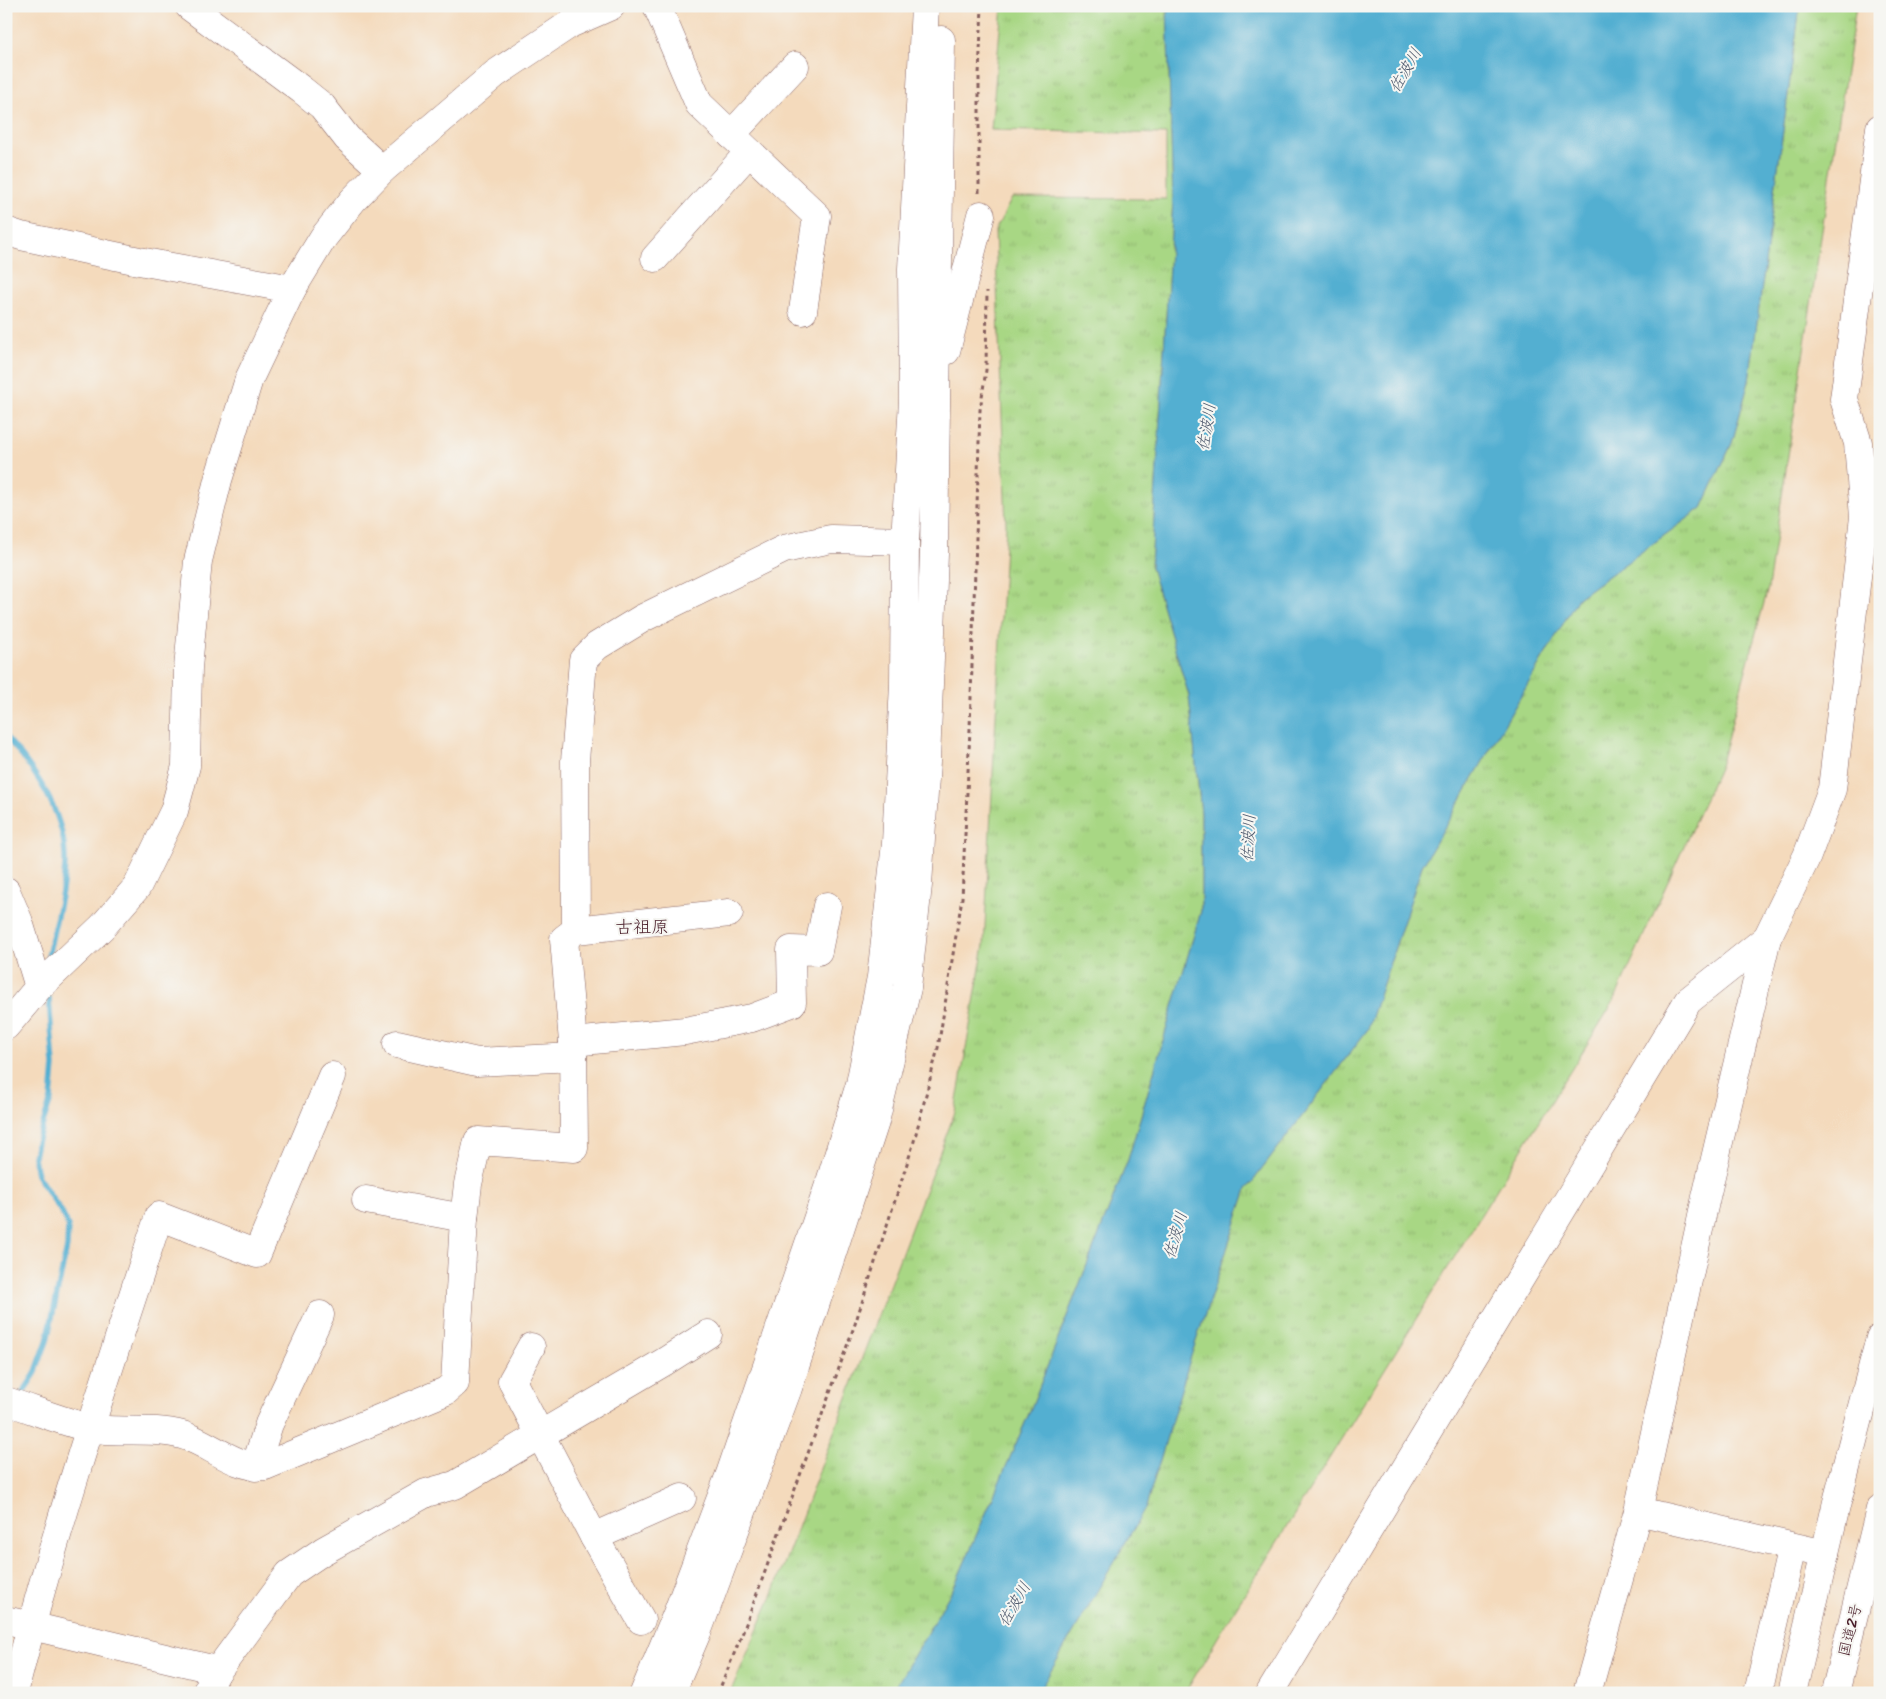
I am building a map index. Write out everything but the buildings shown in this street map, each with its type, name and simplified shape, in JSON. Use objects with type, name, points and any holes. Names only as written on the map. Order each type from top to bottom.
[{"type":"main road","points":[[189,6],[322,106],[347,138],[382,170]]},
{"type":"main road","points":[[6,1026],[39,987],[102,927],[138,886],[174,811],[186,766],[188,668],[198,561],[218,480],[249,379],[292,289],[322,238],[353,200],[382,170],[495,74],[570,24],[611,6]]},
{"type":"main road","points":[[658,6],[699,104],[817,216],[803,311]]},
{"type":"main road","points":[[644,1693],[678,1611],[730,1474],[830,1182],[860,1084],[882,977],[896,843],[904,684],[905,541],[913,400],[912,269],[925,6]]},
{"type":"main road","points":[[671,1693],[698,1630],[788,1388],[876,1122],[907,988],[918,885],[926,762],[933,564],[941,53],[944,6]]},
{"type":"main road","points":[[655,258],[795,66]]},
{"type":"main road","points":[[1587,1693],[1638,1511],[1706,1197],[1767,938],[1807,856],[1832,789],[1869,565],[1858,443],[1844,399],[1880,128]]},
{"type":"main road","points":[[936,363],[947,351],[981,215]]},
{"type":"main road","points":[[6,230],[21,236],[102,253],[292,289]]},
{"type":"main road","points":[[576,930],[575,761],[583,660],[597,646],[643,618],[784,549],[831,539],[905,541]]},
{"type":"main road","points":[[6,891],[19,922],[39,987]]},
{"type":"main road","points":[[397,1044],[477,1062],[573,1050],[752,1018],[792,1003],[791,950],[818,951],[827,906]]},
{"type":"main road","points":[[6,1401],[89,1428],[175,1433],[188,1436],[243,1463],[256,1467],[265,1466],[446,1391],[455,1383],[464,1218],[468,1184],[478,1141],[574,1148],[573,1050],[564,939],[576,930],[728,913]]},
{"type":"main road","points":[[1270,1693],[1688,1002],[1767,938]]},
{"type":"main road","points":[[14,1693],[18,1622],[89,1428],[158,1216],[257,1254],[332,1076]]},
{"type":"main road","points":[[366,1200],[464,1218]]},
{"type":"main road","points":[[256,1467],[269,1424],[320,1316]]},
{"type":"main road","points":[[211,1683],[289,1574],[323,1551],[426,1493],[455,1485],[708,1334]]},
{"type":"main road","points":[[1792,1693],[1837,1502],[1880,1338]]},
{"type":"main road","points":[[530,1347],[512,1381],[594,1538],[641,1620]]},
{"type":"main road","points":[[594,1538],[682,1498]]},
{"type":"main road","name":"国道2号","points":[[1835,1693],[1880,1509]]},
{"type":"main road","points":[[1638,1511],[1825,1554]]},
{"type":"main road","points":[[1758,1693],[1792,1547]]},
{"type":"main road","points":[[18,1622],[208,1668],[211,1683]]},
{"type":"green space","points":[[1002,6],[1167,6],[1173,200],[1151,567],[1189,696],[1201,813],[1201,911],[1128,1160],[1028,1416],[954,1587],[892,1693],[730,1693],[772,1596],[955,1112],[984,945],[1006,525],[995,231],[1012,198],[1166,199],[1166,134],[991,130]]},
{"type":"green space","points":[[1800,6],[1856,6],[1768,588],[1720,766],[1614,1001],[1185,1693],[1038,1693],[1146,1507],[1191,1356],[1247,1189],[1368,1029],[1422,866],[1578,598],[1702,508],[1732,443],[1749,381]]},
{"type":"water","name":"佐波川","points":[[1167,6],[1800,6],[1749,381],[1732,443],[1702,508],[1578,598],[1422,866],[1368,1029],[1247,1189],[1191,1356],[1146,1507],[1038,1693],[892,1693],[954,1587],[1028,1416],[1128,1160],[1201,911],[1201,813],[1189,696],[1151,567],[1173,200]]},
{"type":"waterway","points":[[6,737],[27,763],[46,792],[59,822],[63,838],[65,855],[64,880],[48,957]]},
{"type":"waterway","points":[[20,1397],[35,1374],[47,1341],[67,1247],[68,1226],[62,1213],[37,1175],[34,1157],[51,1099],[54,1066],[49,998]]},
{"type":"waterway","points":[[6,1431],[15,1410]]},
{"type":"district","name":"古祖原","points":[[642,927]]}]
